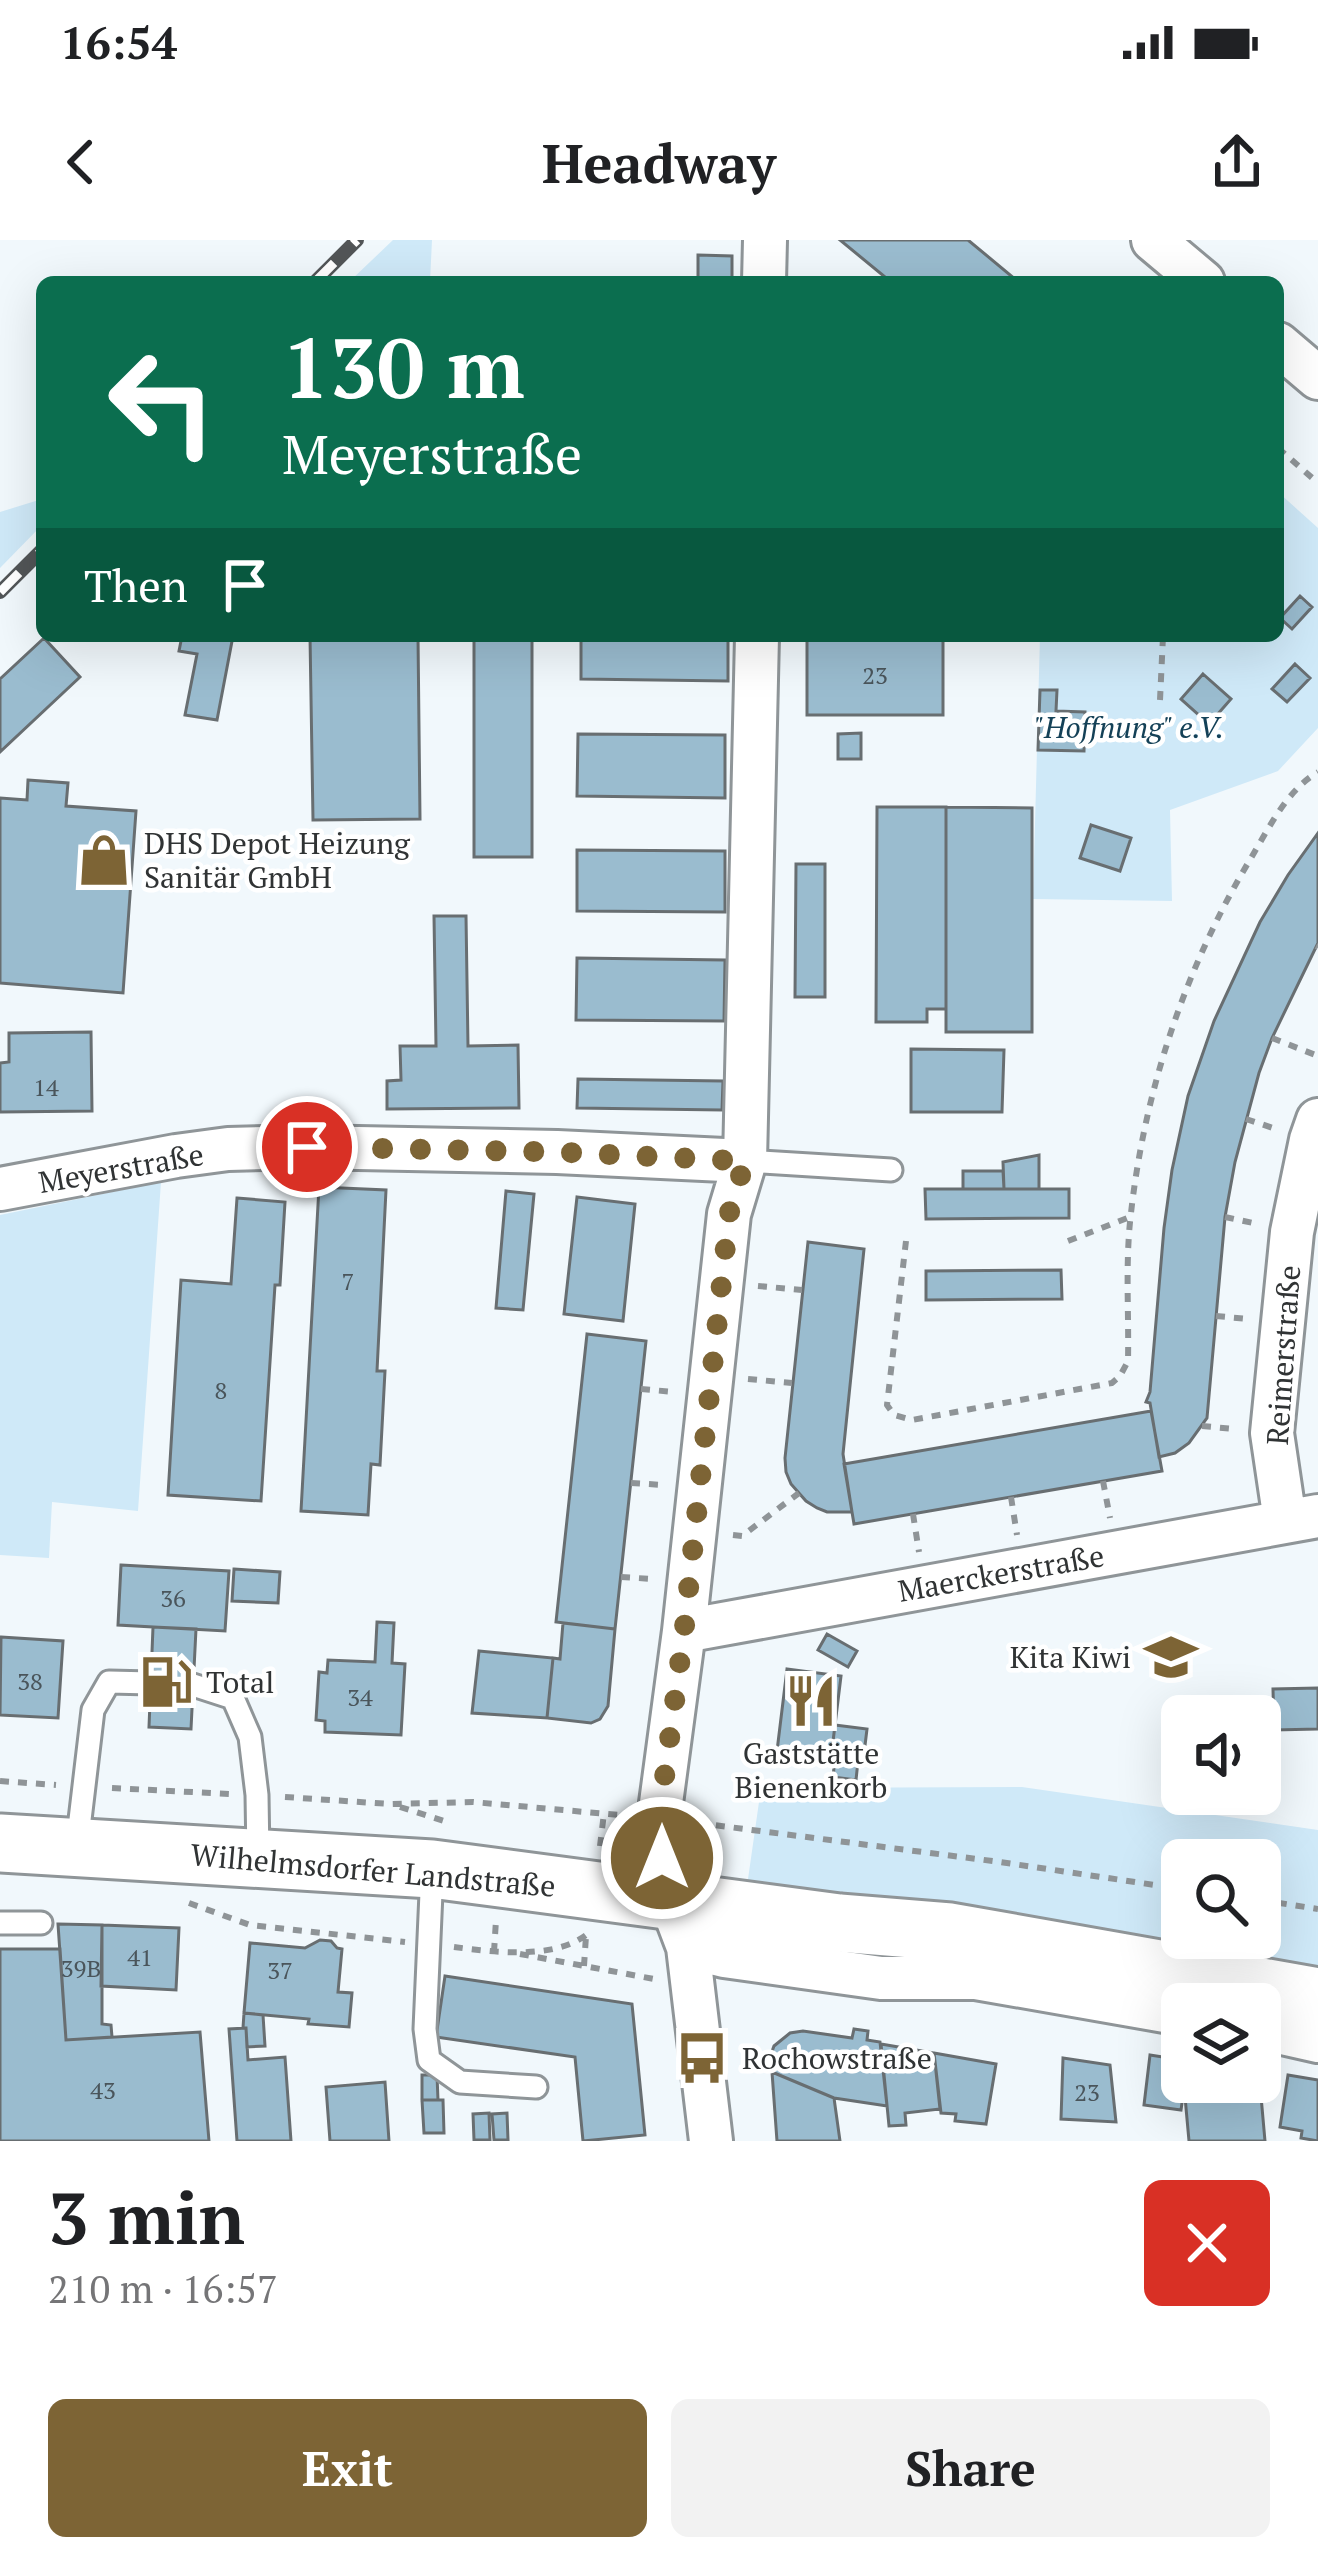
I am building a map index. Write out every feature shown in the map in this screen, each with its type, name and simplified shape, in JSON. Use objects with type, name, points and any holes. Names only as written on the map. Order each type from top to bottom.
[{"type":"main road","name":"Wilhelmsdorfer Landstraße","points":[[0,1843],[432,1869],[680,1924],[838,1923],[950,1932],[1301,2020]]},
{"type":"street","points":[[764,276],[765,240]]},
{"type":"street","points":[[1153,240],[1196,276]]},
{"type":"street","points":[[1284,349],[1318,378]]},
{"type":"street","points":[[711,2141],[680,1924],[662,1858],[659,1818],[729,1214],[745,1161],[757,642]]},
{"type":"street","name":"Reimerstraße","points":[[1301,1518],[1272,1432],[1292,1232],[1318,1120]]},
{"type":"street","name":"Meyerstraße","points":[[0,1189],[228,1149],[557,1152],[745,1161]]},
{"type":"street","name":"Maerckerstraße","points":[[684,1631],[1301,1518]]},
{"type":"street","name":"Wilhelmsdorfer Landstraße","points":[[680,1924],[724,1956],[881,1978],[976,1978],[1161,2010]]},
{"type":"lane","points":[[745,1161],[891,1170]]},
{"type":"lane","points":[[76,1846],[93,1710],[110,1682],[151,1683]]},
{"type":"lane","points":[[194,1685],[233,1698],[250,1737],[258,1858]]},
{"type":"lane","points":[[432,1869],[425,2029],[429,2060],[460,2083],[536,2087]]},
{"type":"lane","points":[[0,1922],[41,1923]]},
{"type":"path","points":[[1284,453],[1318,483]]},
{"type":"path","points":[[1160,700],[1163,642]]},
{"type":"path","points":[[906,1241],[887,1405],[894,1415],[912,1420],[1112,1382],[1120,1376],[1128,1361],[1130,1216],[1165,1047],[1195,964],[1229,894],[1269,827],[1303,781],[1318,772]]},
{"type":"path","points":[[1272,1038],[1318,1056]]},
{"type":"path","points":[[1068,1241],[1130,1216]]},
{"type":"path","points":[[695,1531],[742,1536],[799,1493]]},
{"type":"path","points":[[0,1781],[390,1804],[473,1802],[659,1818],[1161,1886]]},
{"type":"path","points":[[179,1899],[250,1925],[517,1954],[653,1978],[663,1986]]},
{"type":"path","points":[[1281,1903],[1318,1909]]},
{"type":"path","points":[[517,1954],[576,1943],[600,1932]]},
{"type":"green space","points":[[393,240],[432,240],[430,276],[355,276]]},
{"type":"green space","name":"\"Hoffnung\" e.V.","points":[[1284,497],[1318,528],[1318,728],[1278,771],[1170,810],[1172,901],[1033,899],[1040,642],[1284,642]]},
{"type":"green space","points":[[36,501],[36,531],[0,568],[0,512]]},
{"type":"green space","points":[[161,1182],[138,1511],[52,1502],[49,1558],[0,1555],[0,1215]]},
{"type":"green space","points":[[1022,1787],[1161,1807],[1161,1815],[1215,1815],[1318,1830],[1318,1972],[1232,1959],[1281,1959],[1281,1839],[1161,1839],[1161,1948],[747,1886],[761,1788]]},
{"type":"building","points":[[840,240],[968,240],[1011,276],[884,276]]},
{"type":"building","points":[[698,255],[732,256],[732,276],[698,276]]},
{"type":"building","points":[[1300,596],[1312,607],[1292,629],[1284,622],[1284,614]]},
{"type":"building","points":[[40,642],[48,642],[80,677],[0,752],[0,679]]},
{"type":"building","points":[[181,642],[232,642],[217,720],[185,715],[197,654],[179,651]]},
{"type":"building","points":[[310,642],[418,642],[420,819],[313,820]]},
{"type":"building","points":[[474,642],[532,642],[532,857],[474,857]]},
{"type":"building","points":[[581,642],[728,642],[728,681],[581,679]]},
{"type":"building","points":[[807,642],[943,642],[943,715],[807,715]]},
{"type":"building","points":[[1295,664],[1310,678],[1287,702],[1272,689]]},
{"type":"building","points":[[1203,674],[1231,699],[1209,724],[1181,699]]},
{"type":"building","points":[[1040,690],[1057,690],[1056,711],[1085,712],[1084,751],[1038,750]]},
{"type":"building","points":[[861,733],[861,759],[838,759],[838,734]]},
{"type":"building","points":[[578,734],[725,735],[725,798],[577,796]]},
{"type":"building","points":[[28,780],[68,783],[66,806],[136,811],[123,993],[0,983],[0,798],[27,800]]},
{"type":"building","points":[[877,807],[946,807],[946,1009],[927,1009],[927,1022],[876,1022]]},
{"type":"building","points":[[946,807],[1032,808],[1032,1032],[946,1032]]},
{"type":"building","points":[[1091,825],[1131,838],[1120,871],[1080,858]]},
{"type":"building","points":[[1318,833],[1318,943],[1272,1038],[1235,1162],[1225,1217],[1207,1418],[1189,1443],[1159,1457],[1150,1403],[1146,1402],[1164,1228],[1188,1096],[1214,1021],[1260,922]]},
{"type":"building","points":[[577,850],[725,851],[725,912],[577,911]]},
{"type":"building","points":[[796,864],[825,864],[825,997],[795,997]]},
{"type":"building","points":[[434,916],[466,916],[468,1046],[518,1045],[519,1108],[387,1109],[387,1081],[401,1080],[400,1046],[436,1046]]},
{"type":"building","points":[[577,958],[725,960],[724,1021],[576,1020]]},
{"type":"building","points":[[91,1032],[92,1111],[0,1112],[0,1063],[9,1062],[9,1033]]},
{"type":"building","points":[[911,1049],[1004,1050],[1002,1112],[911,1112]]},
{"type":"building","points":[[578,1079],[723,1081],[722,1110],[577,1108]]},
{"type":"building","points":[[1039,1155],[1039,1189],[1004,1189],[1003,1162]]},
{"type":"building","points":[[963,1171],[1003,1171],[1004,1189],[963,1189]]},
{"type":"building","points":[[319,1187],[386,1190],[377,1371],[385,1371],[380,1465],[371,1464],[368,1515],[301,1511]]},
{"type":"building","points":[[925,1189],[1069,1189],[1069,1218],[926,1219]]},
{"type":"building","points":[[506,1191],[534,1194],[523,1310],[496,1308]]},
{"type":"building","points":[[577,1197],[635,1204],[623,1321],[564,1314]]},
{"type":"building","points":[[237,1198],[285,1202],[261,1501],[168,1495],[181,1280],[231,1284]]},
{"type":"building","points":[[808,1242],[864,1249],[843,1454],[852,1512],[817,1508],[791,1484],[786,1472]]},
{"type":"building","points":[[1061,1270],[1062,1299],[926,1300],[926,1271]]},
{"type":"building","points":[[587,1334],[646,1341],[615,1629],[556,1622]]},
{"type":"building","points":[[1151,1411],[1162,1471],[854,1524],[844,1464]]},
{"type":"building","points":[[121,1565],[229,1571],[225,1631],[118,1625]]},
{"type":"building","points":[[234,1569],[280,1572],[278,1603],[232,1601]]},
{"type":"building","points":[[377,1622],[394,1623],[392,1663],[405,1664],[401,1735],[325,1732],[325,1721],[316,1720],[319,1672],[327,1673],[328,1660],[375,1662]]},
{"type":"building","points":[[563,1623],[615,1629],[608,1706],[591,1723],[547,1718],[553,1658],[560,1659]]},
{"type":"building","points":[[153,1627],[196,1629],[191,1729],[149,1727]]},
{"type":"building","points":[[827,1634],[857,1651],[848,1667],[818,1650]]},
{"type":"building","points":[[1,1637],[63,1641],[58,1718],[0,1715]]},
{"type":"building","points":[[479,1651],[553,1658],[547,1718],[472,1713]]},
{"type":"building","name":"Gaststätte Bienenkorb","points":[[787,1669],[841,1676],[831,1758],[777,1751]]},
{"type":"building","points":[[1318,1688],[1318,1729],[1281,1730],[1281,1695],[1273,1695],[1273,1689]]},
{"type":"building","points":[[835,1725],[867,1729],[863,1762],[831,1758]]},
{"type":"building","points":[[835,1758],[858,1761],[856,1780],[833,1777]]},
{"type":"building","points":[[58,1924],[102,1925],[102,2024],[111,2025],[112,2037],[66,2040]]},
{"type":"building","points":[[102,1925],[179,1928],[176,1990],[101,1986]]},
{"type":"building","points":[[320,1940],[342,1949],[338,1992],[352,1993],[349,2027],[244,2013],[250,1943],[305,1948]]},
{"type":"building","points":[[0,1949],[60,1949],[66,2040],[200,2032],[209,2141],[0,2141]]},
{"type":"building","points":[[445,1976],[632,2004],[645,2135],[583,2141],[575,2057],[436,2037]]},
{"type":"building","points":[[244,2013],[263,2015],[265,2046],[247,2047]]},
{"type":"building","points":[[246,2028],[248,2060],[285,2057],[291,2141],[237,2141],[229,2029]]},
{"type":"building","points":[[854,2029],[868,2031],[867,2040],[880,2042],[887,2106],[834,2098],[772,2072],[774,2046],[790,2033],[852,2038]]},
{"type":"building","points":[[881,2044],[934,2053],[940,2109],[905,2113],[906,2125],[889,2126]]},
{"type":"building","points":[[934,2053],[996,2064],[986,2124],[955,2121],[956,2114],[941,2113]]},
{"type":"building","points":[[1150,2055],[1161,2057],[1161,2103],[1182,2103],[1181,2110],[1144,2105]]},
{"type":"building","points":[[1063,2058],[1110,2065],[1116,2122],[1061,2119]]},
{"type":"building","points":[[772,2072],[834,2098],[840,2141],[777,2141]]},
{"type":"building","points":[[422,2075],[437,2075],[438,2100],[422,2100]]},
{"type":"building","points":[[1288,2075],[1318,2080],[1318,2141],[1301,2138],[1302,2131],[1280,2127]]},
{"type":"building","points":[[385,2082],[389,2141],[330,2141],[326,2087]]},
{"type":"building","points":[[422,2100],[443,2100],[444,2133],[424,2133]]},
{"type":"building","points":[[1186,2103],[1262,2103],[1265,2141],[1189,2141]]},
{"type":"building","points":[[489,2113],[490,2140],[474,2140],[473,2114]]},
{"type":"building","points":[[507,2113],[508,2140],[494,2140],[492,2114]]},
{"type":"railway","points":[[321,276],[357,240]]},
{"type":"railway","points":[[0,592],[36,556]]},
{"type":"place","name":"DHS Depot Heizung Sanitär GmbH","points":[[104,860]]},
{"type":"place","name":"Kita Kiwi","points":[[1171,1657]]},
{"type":"place","name":"Total","points":[[166,1682]]},
{"type":"place","name":"Gaststätte Bienenkorb","points":[[811,1701]]},
{"type":"place","name":"Rochowstraße","points":[[702,2058]]},
{"type":"route","points":[[307,1147],[745,1161],[729,1214],[659,1818],[662,1858]]}]
